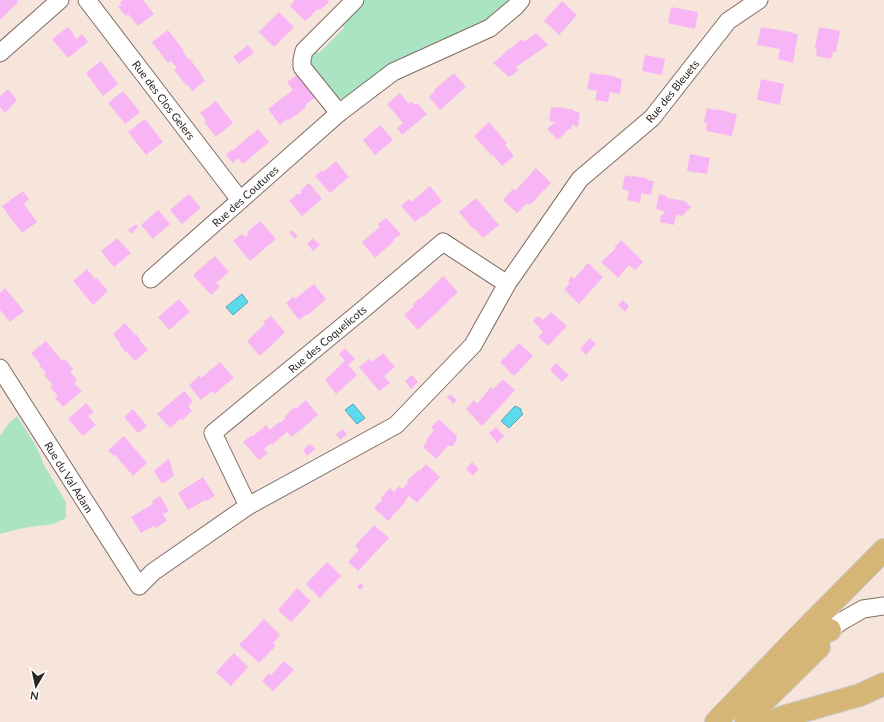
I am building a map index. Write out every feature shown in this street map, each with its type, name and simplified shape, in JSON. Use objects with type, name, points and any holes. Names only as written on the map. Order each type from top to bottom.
[{"type":"main road","points":[[716,722],[884,550]]},
{"type":"main road","points":[[732,722],[817,636],[830,630]]},
{"type":"main road","points":[[746,722],[755,710],[825,642],[830,630]]},
{"type":"main road","points":[[771,722],[786,716],[860,695],[884,684]]},
{"type":"street","points":[[0,53],[60,0]]},
{"type":"street","name":"Rue des Clos Gelers","points":[[88,0],[240,200]]},
{"type":"street","points":[[339,113],[302,67],[302,60],[304,51],[355,0]]},
{"type":"street","name":"Rue des Coutures","points":[[151,279],[339,113],[393,72],[490,28],[521,0]]},
{"type":"street","name":"Rue des Bleuets","points":[[507,284],[580,179],[652,118],[728,21],[759,0]]},
{"type":"street","name":"Rue des Coquelicots","points":[[248,506],[213,433],[443,242],[507,284]]},
{"type":"street","points":[[248,506],[396,425],[473,345],[507,284]]},
{"type":"street","name":"Rue du Val Adam","points":[[0,368],[138,586],[153,572],[248,506]]},
{"type":"street","points":[[830,630],[863,609],[884,606]]},
{"type":"green space","points":[[362,0],[512,0],[497,15],[344,99],[336,98],[308,66],[314,48],[319,53],[344,28],[339,22]]},
{"type":"green space","points":[[17,416],[36,446],[44,465],[66,502],[66,518],[54,524],[23,528],[0,534],[0,436],[10,422]]},
{"type":"water","points":[[242,294],[248,302],[233,315],[226,307]]},
{"type":"water","points":[[353,404],[365,418],[357,424],[345,410]]},
{"type":"water","points":[[515,406],[521,409],[523,414],[509,428],[501,421]]},
{"type":"building","points":[[0,0],[17,0],[18,2],[0,20]]},
{"type":"building","points":[[123,0],[143,0],[154,14],[138,26],[128,14],[126,16],[118,7],[121,5],[120,2]]},
{"type":"building","points":[[295,0],[327,0],[329,2],[320,10],[318,9],[305,21],[290,6]]},
{"type":"building","points":[[562,1],[577,15],[559,35],[544,21]]},
{"type":"building","points":[[671,7],[698,12],[695,29],[668,23]]},
{"type":"building","points":[[279,12],[294,27],[274,47],[259,32]]},
{"type":"building","points":[[68,27],[76,39],[82,34],[88,42],[68,58],[52,39]]},
{"type":"building","points":[[761,27],[798,34],[793,63],[778,59],[780,49],[757,45]]},
{"type":"building","points":[[819,27],[840,31],[836,52],[833,52],[831,59],[816,56],[817,49],[815,48]]},
{"type":"building","points":[[168,30],[205,81],[192,91],[174,70],[177,68],[171,61],[168,63],[152,42]]},
{"type":"building","points":[[536,33],[548,45],[516,67],[519,70],[509,77],[493,63],[522,39],[524,42]]},
{"type":"building","points":[[248,45],[254,53],[239,64],[233,57]]},
{"type":"building","points":[[645,55],[665,59],[662,75],[642,71]]},
{"type":"building","points":[[101,61],[118,84],[103,96],[86,73]]},
{"type":"building","points":[[454,73],[466,87],[440,110],[429,97],[435,91],[434,90]]},
{"type":"building","points":[[590,73],[613,76],[622,79],[620,94],[610,92],[608,102],[595,100],[597,91],[587,89]]},
{"type":"building","points":[[298,74],[316,97],[305,105],[306,107],[300,112],[289,120],[287,119],[280,125],[268,109],[293,90],[287,82]]},
{"type":"building","points":[[761,79],[784,84],[780,105],[757,100]]},
{"type":"building","points":[[8,89],[17,100],[5,113],[0,107],[0,96]]},
{"type":"building","points":[[123,91],[140,112],[125,124],[108,103]]},
{"type":"building","points":[[400,93],[409,104],[411,101],[415,105],[417,103],[427,114],[402,135],[397,128],[403,123],[387,104]]},
{"type":"building","points":[[216,101],[233,123],[216,137],[204,122],[206,120],[200,113]]},
{"type":"building","points":[[551,107],[574,110],[580,113],[578,127],[572,125],[571,129],[569,129],[558,140],[547,129],[555,122],[549,121]]},
{"type":"building","points":[[707,108],[737,114],[732,136],[706,131],[707,123],[704,122]]},
{"type":"building","points":[[145,119],[163,142],[146,155],[128,132]]},
{"type":"building","points":[[489,122],[507,143],[505,145],[514,156],[502,166],[474,136]]},
{"type":"building","points":[[380,125],[393,140],[375,155],[363,140]]},
{"type":"building","points":[[258,129],[269,142],[243,164],[238,158],[233,163],[226,155]]},
{"type":"building","points":[[690,154],[710,158],[707,174],[687,171]]},
{"type":"building","points":[[336,161],[349,177],[330,193],[315,176],[322,170],[323,172]]},
{"type":"building","points":[[536,168],[551,183],[530,205],[527,203],[517,213],[503,200],[513,189],[515,191]]},
{"type":"building","points":[[625,175],[647,178],[647,180],[654,181],[651,195],[641,193],[640,203],[627,200],[629,191],[622,189]]},
{"type":"building","points":[[309,183],[322,199],[302,216],[289,201],[298,193],[299,195],[302,192],[300,191]]},
{"type":"building","points":[[430,186],[442,201],[415,222],[401,206],[409,199],[411,202]]},
{"type":"building","points":[[23,191],[29,199],[24,204],[37,222],[22,233],[2,206]]},
{"type":"building","points":[[189,194],[201,208],[182,224],[170,210]]},
{"type":"building","points":[[659,194],[667,196],[667,198],[685,201],[691,207],[682,216],[676,215],[674,225],[660,222],[661,215],[663,215],[664,211],[656,209]]},
{"type":"building","points":[[476,198],[499,225],[483,238],[474,228],[473,229],[459,212]]},
{"type":"building","points":[[158,210],[170,224],[153,239],[141,225]]},
{"type":"building","points":[[386,218],[401,234],[375,258],[362,242],[380,227],[378,224]]},
{"type":"building","points":[[260,221],[276,239],[250,261],[233,241],[242,234],[245,237],[249,234],[247,232]]},
{"type":"building","points":[[136,224],[138,227],[131,234],[128,230]]},
{"type":"building","points":[[291,230],[298,236],[295,239],[289,232]]},
{"type":"building","points":[[117,238],[131,253],[114,267],[101,251]]},
{"type":"building","points":[[313,238],[320,245],[313,251],[307,244]]},
{"type":"building","points":[[621,240],[643,262],[635,270],[629,265],[618,278],[601,262],[615,249]]},
{"type":"building","points":[[215,256],[229,272],[216,283],[220,287],[211,295],[193,275]]},
{"type":"building","points":[[588,263],[603,277],[579,304],[564,289],[570,283],[568,281],[572,276],[574,279]]},
{"type":"building","points":[[87,269],[108,291],[93,305],[73,281]]},
{"type":"building","points":[[443,276],[458,292],[418,330],[404,315],[414,306],[413,304],[419,298],[420,299]]},
{"type":"building","points":[[314,284],[326,299],[308,315],[307,314],[299,320],[286,303],[293,297],[295,299]]},
{"type":"building","points":[[5,288],[24,311],[10,322],[0,310],[0,293]]},
{"type":"building","points":[[179,299],[190,312],[169,330],[158,317]]},
{"type":"building","points":[[623,300],[629,306],[625,312],[618,305]]},
{"type":"building","points":[[551,312],[567,326],[548,346],[538,337],[543,332],[533,321],[538,316],[543,320]]},
{"type":"building","points":[[271,316],[285,332],[260,356],[247,341],[265,324],[263,322]]},
{"type":"building","points":[[125,323],[135,335],[136,334],[148,350],[135,361],[127,352],[126,353],[113,334]]},
{"type":"building","points":[[590,338],[596,344],[586,355],[580,349]]},
{"type":"building","points":[[46,341],[62,361],[65,359],[73,369],[70,371],[77,380],[74,383],[82,391],[63,407],[55,398],[58,396],[50,387],[53,385],[44,375],[46,373],[31,353]]},
{"type":"building","points":[[519,343],[533,356],[514,376],[500,362]]},
{"type":"building","points":[[345,348],[355,359],[348,365],[357,375],[336,394],[325,380],[345,361],[339,354]]},
{"type":"building","points":[[383,353],[395,367],[384,376],[390,383],[379,391],[359,367],[369,359],[372,362]]},
{"type":"building","points":[[220,362],[234,378],[215,394],[212,391],[201,400],[189,385],[199,376],[201,378]]},
{"type":"building","points":[[556,363],[569,375],[562,382],[550,370]]},
{"type":"building","points":[[412,375],[418,382],[411,389],[405,381]]},
{"type":"building","points":[[503,379],[515,390],[482,426],[466,409],[474,400],[477,404],[491,387],[493,389]]},
{"type":"building","points":[[184,391],[193,401],[188,406],[192,411],[170,428],[157,414]]},
{"type":"building","points":[[450,394],[457,400],[453,404],[447,397]]},
{"type":"building","points":[[306,400],[318,415],[292,437],[287,432],[272,445],[271,443],[264,449],[268,453],[259,460],[243,442],[266,425],[270,430],[286,418],[285,416],[295,407],[297,408]]},
{"type":"building","points":[[86,403],[94,412],[88,416],[96,425],[83,436],[68,419]]},
{"type":"building","points":[[133,409],[147,426],[138,433],[124,417]]},
{"type":"building","points":[[439,419],[457,436],[453,446],[448,446],[436,459],[423,447],[427,441],[426,440],[434,430],[431,427]]},
{"type":"building","points":[[496,427],[504,436],[497,443],[489,433]]},
{"type":"building","points":[[343,429],[347,434],[340,440],[336,434]]},
{"type":"building","points":[[124,436],[147,463],[133,476],[115,455],[114,456],[108,450]]},
{"type":"building","points":[[310,444],[315,449],[307,456],[303,450]]},
{"type":"building","points":[[169,458],[174,476],[162,484],[154,471]]},
{"type":"building","points":[[472,462],[479,469],[473,476],[466,469]]},
{"type":"building","points":[[426,464],[440,477],[417,503],[409,496],[388,521],[374,508],[382,500],[381,498],[390,488],[394,492],[399,486],[402,489],[408,483],[407,481],[419,470],[420,471]]},
{"type":"building","points":[[203,477],[215,496],[188,510],[178,493]]},
{"type":"building","points":[[160,496],[169,511],[163,514],[167,521],[156,528],[154,526],[141,533],[131,517],[153,504],[152,501]]},
{"type":"building","points":[[374,525],[389,538],[358,571],[348,562],[359,550],[355,546]]},
{"type":"building","points":[[327,562],[341,576],[320,598],[306,584]]},
{"type":"building","points":[[361,583],[364,586],[360,590],[357,587]]},
{"type":"building","points":[[297,588],[311,601],[291,622],[278,610]]},
{"type":"building","points":[[264,619],[280,635],[273,643],[276,646],[259,663],[239,645]]},
{"type":"building","points":[[234,653],[248,667],[231,686],[216,672]]},
{"type":"building","points":[[284,661],[294,670],[273,691],[262,681],[269,673],[271,675]]}]
